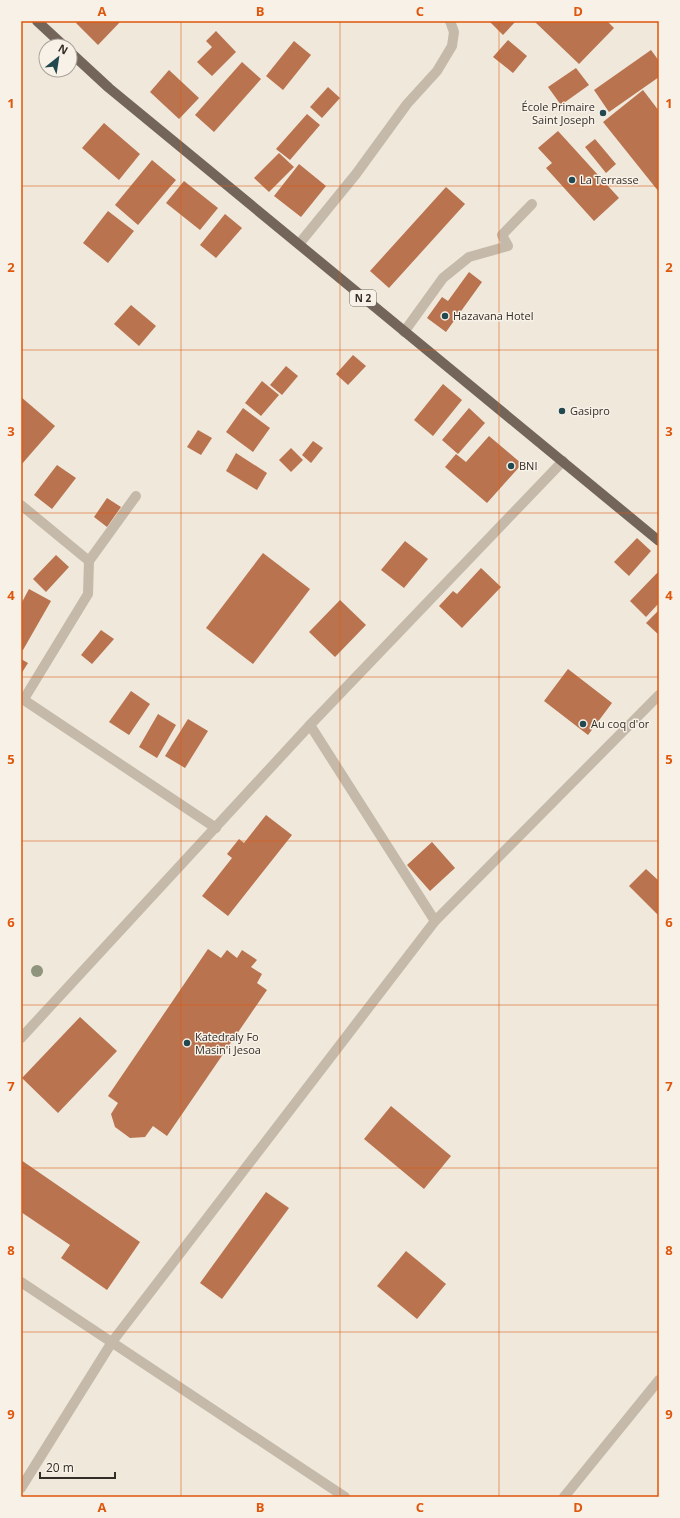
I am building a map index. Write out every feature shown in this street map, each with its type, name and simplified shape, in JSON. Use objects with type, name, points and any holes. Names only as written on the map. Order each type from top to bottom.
[{"type":"main road","points":[[37,21],[55,38]]},
{"type":"main road","name":"N 2","points":[[78,59],[109,88],[659,541]]},
{"type":"street","points":[[299,244],[356,174],[407,104],[437,71],[452,46],[454,32],[450,21]]},
{"type":"street","points":[[404,332],[443,278],[469,257],[508,246],[502,235],[532,204]]},
{"type":"street","points":[[21,1038],[310,725],[563,461]]},
{"type":"street","points":[[136,496],[89,561],[88,594],[23,699],[216,828]]},
{"type":"street","points":[[21,506],[89,561]]},
{"type":"street","points":[[22,1488],[112,1342],[435,920],[659,695]]},
{"type":"street","points":[[310,725],[435,920]]},
{"type":"street","points":[[22,1285],[112,1342],[344,1497]]},
{"type":"street","points":[[564,1497],[659,1380]]},
{"type":"building","points":[[78,21],[121,21],[98,45],[76,23]]},
{"type":"building","points":[[489,21],[516,21],[503,35]]},
{"type":"building","points":[[534,21],[607,21],[614,28],[579,64]]},
{"type":"building","points":[[216,31],[236,52],[212,76],[197,62],[212,47],[206,41]]},
{"type":"building","points":[[508,40],[527,56],[513,73],[493,57]]},
{"type":"building","points":[[294,41],[311,55],[283,90],[266,76]]},
{"type":"building","points":[[651,50],[659,61],[659,77],[609,112],[594,90]]},
{"type":"building","points":[[242,62],[261,79],[214,132],[195,115]]},
{"type":"building","points":[[576,68],[589,85],[561,105],[548,87]]},
{"type":"building","points":[[169,70],[199,98],[179,119],[150,92]]},
{"type":"building","points":[[328,87],[340,98],[322,118],[310,107]]},
{"type":"building","points":[[643,90],[659,111],[659,192],[603,122]]},
{"type":"building","points":[[307,114],[320,125],[290,160],[276,149]]},
{"type":"building","points":[[104,123],[140,154],[119,180],[82,148]]},
{"type":"building","points":[[558,131],[619,198],[594,221],[546,168],[552,163],[538,148]]},
{"type":"building","points":[[595,139],[616,164],[606,173],[585,147]]},
{"type":"building","points":[[279,153],[294,167],[269,192],[254,178]]},
{"type":"building","points":[[152,160],[176,180],[138,225],[115,205]]},
{"type":"building","points":[[299,164],[326,186],[301,217],[274,196]]},
{"type":"building","points":[[184,181],[218,208],[200,230],[166,203]]},
{"type":"building","points":[[446,187],[465,204],[389,288],[370,271]]},
{"type":"building","points":[[108,211],[134,231],[108,263],[83,243]]},
{"type":"building","points":[[225,214],[242,228],[216,258],[200,245]]},
{"type":"building","points":[[469,272],[482,282],[446,332],[427,318],[442,297],[448,301]]},
{"type":"building","points":[[131,305],[156,326],[139,346],[114,324]]},
{"type":"building","points":[[353,355],[366,366],[348,385],[336,374]]},
{"type":"building","points":[[286,366],[298,376],[282,395],[270,385]]},
{"type":"building","points":[[262,381],[279,395],[261,416],[245,403]]},
{"type":"building","points":[[443,384],[462,400],[433,436],[414,420]]},
{"type":"building","points":[[21,397],[55,426],[21,465]]},
{"type":"building","points":[[243,408],[270,428],[253,452],[226,432]]},
{"type":"building","points":[[469,408],[485,423],[458,454],[442,440]]},
{"type":"building","points":[[198,430],[212,438],[201,455],[187,447]]},
{"type":"building","points":[[489,436],[522,464],[487,503],[445,467],[456,454],[466,462]]},
{"type":"building","points":[[313,441],[323,448],[311,463],[302,455]]},
{"type":"building","points":[[291,448],[303,460],[291,472],[279,460]]},
{"type":"building","points":[[236,453],[267,473],[257,490],[226,471]]},
{"type":"building","points":[[57,465],[76,478],[52,509],[34,495]]},
{"type":"building","points":[[107,498],[121,507],[107,527],[94,517]]},
{"type":"building","points":[[637,538],[651,551],[629,576],[614,562]]},
{"type":"building","points":[[405,541],[428,559],[404,588],[381,570]]},
{"type":"building","points":[[263,553],[310,589],[253,664],[206,628]]},
{"type":"building","points":[[56,555],[69,567],[46,592],[33,579]]},
{"type":"building","points":[[481,568],[501,587],[462,628],[439,606],[453,591],[457,594]]},
{"type":"building","points":[[659,571],[659,603],[646,617],[630,601]]},
{"type":"building","points":[[29,589],[51,601],[23,650],[21,649],[21,604]]},
{"type":"building","points":[[340,600],[366,625],[335,657],[309,632]]},
{"type":"building","points":[[659,610],[659,635],[646,623]]},
{"type":"building","points":[[101,630],[114,639],[92,664],[81,655]]},
{"type":"building","points":[[21,659],[28,663],[21,674]]},
{"type":"building","points":[[568,669],[612,703],[588,735],[544,701]]},
{"type":"building","points":[[131,691],[150,704],[129,735],[109,722]]},
{"type":"building","points":[[158,714],[176,725],[157,758],[139,747]]},
{"type":"building","points":[[188,719],[208,731],[185,768],[165,756]]},
{"type":"building","points":[[266,815],[292,835],[228,916],[202,896],[232,858],[227,854],[239,839],[244,843]]},
{"type":"building","points":[[432,842],[455,868],[430,891],[407,865]]},
{"type":"building","points":[[646,869],[659,881],[659,916],[629,886]]},
{"type":"building","name":"Katedraly Fo Masin'i Jesoa","points":[[208,949],[221,958],[227,950],[237,958],[242,950],[257,960],[251,967],[262,974],[257,983],[267,990],[167,1136],[153,1126],[145,1137],[130,1138],[115,1127],[111,1114],[118,1103],[108,1096]]},
{"type":"building","points":[[80,1017],[117,1051],[58,1113],[22,1078]]},
{"type":"building","points":[[391,1106],[451,1156],[424,1189],[364,1139]]},
{"type":"building","points":[[21,1160],[140,1242],[107,1290],[61,1258],[70,1245],[21,1212]]},
{"type":"building","points":[[266,1192],[289,1208],[222,1299],[200,1283]]},
{"type":"building","points":[[406,1251],[446,1284],[417,1319],[377,1286]]},
{"type":"place","name":"École Primaire Saint Joseph","points":[[603,113]]},
{"type":"place","name":"La Terrasse","points":[[572,180]]},
{"type":"place","name":"Hazavana Hotel","points":[[445,316]]},
{"type":"place","name":"Gasipro","points":[[562,411]]},
{"type":"place","name":"BNI","points":[[511,466]]},
{"type":"place","name":"Au coq d'or","points":[[583,724]]},
{"type":"place","name":"Katedraly Fo Masin'i Jesoa","points":[[187,1043]]}]
